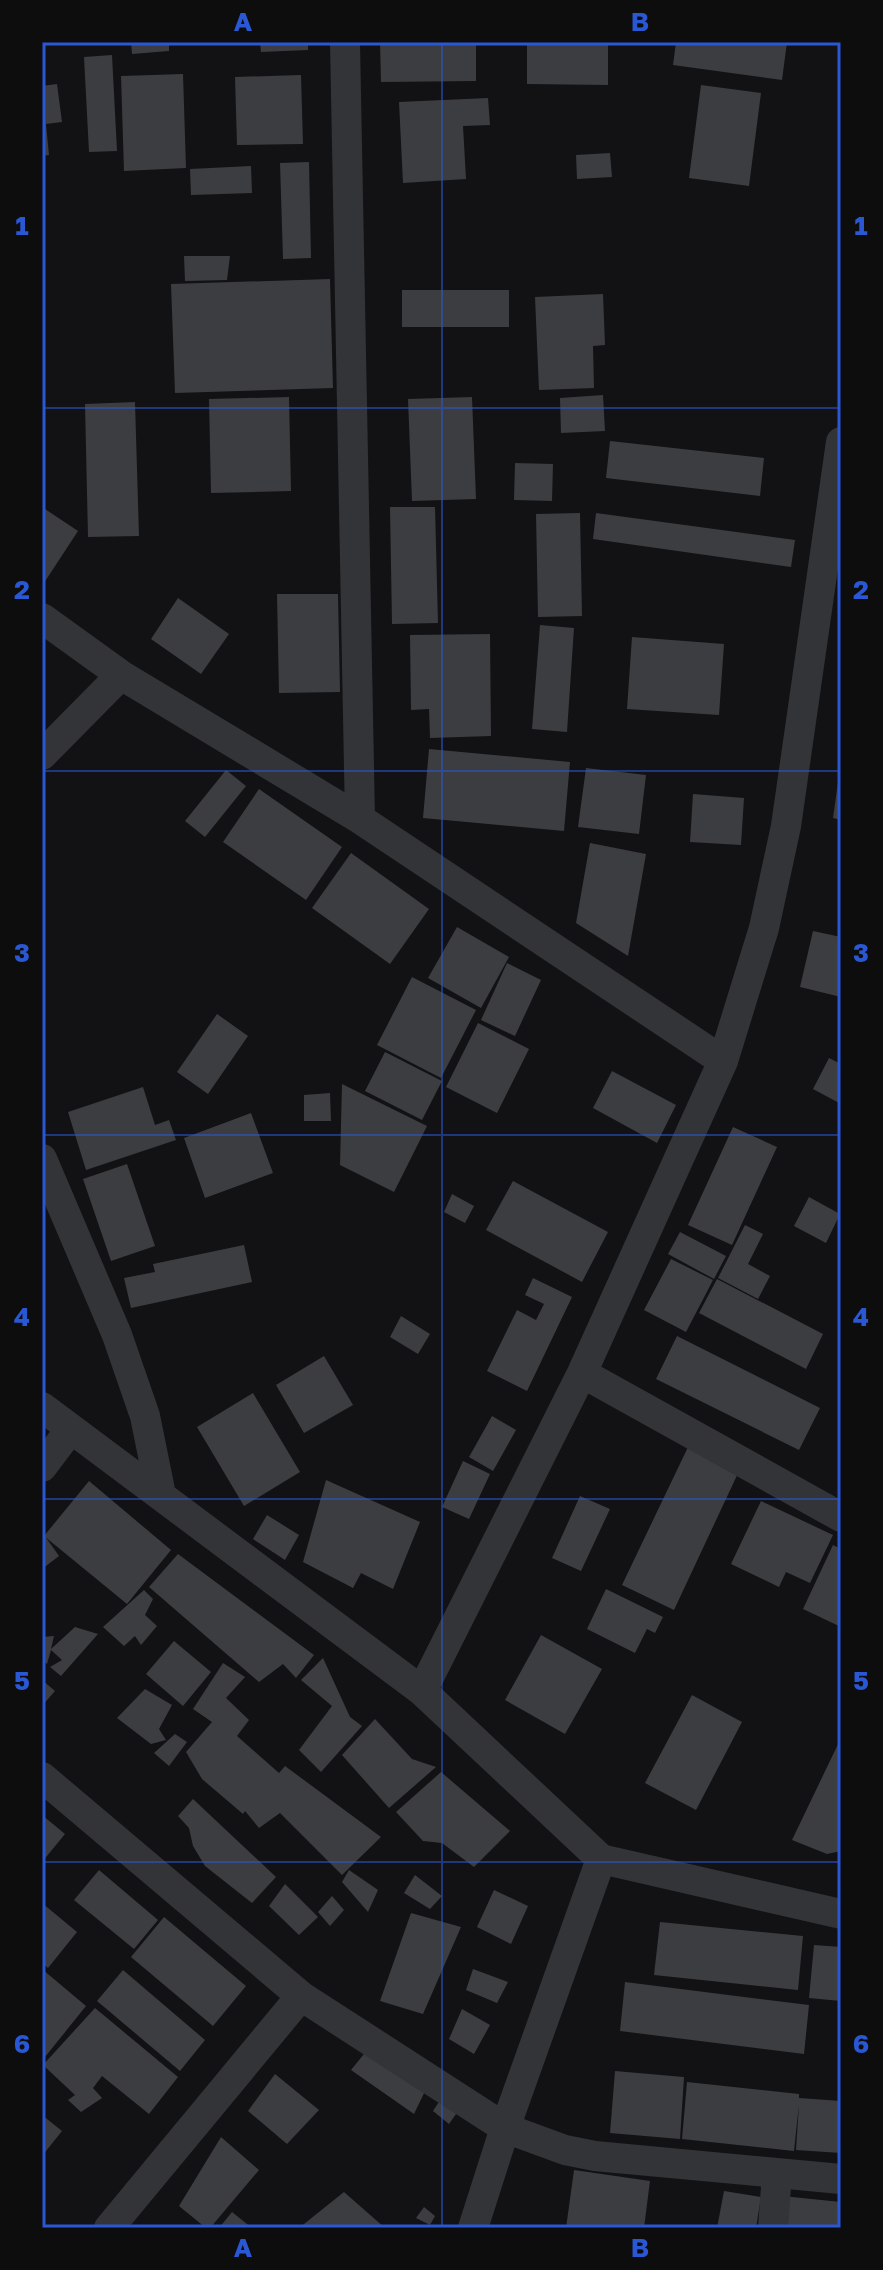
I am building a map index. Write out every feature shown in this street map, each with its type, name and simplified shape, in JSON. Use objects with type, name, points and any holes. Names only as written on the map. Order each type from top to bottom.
[{"type":"street","points":[[345,42],[360,819]]},
{"type":"street","points":[[422,1691],[582,1373],[723,1061],[764,928],[786,826],[834,531],[841,442]]},
{"type":"street","points":[[42,618],[121,675],[360,819],[723,1061]]},
{"type":"street","points":[[42,755],[121,675]]},
{"type":"street","points":[[42,1159],[122,1348],[145,1416],[161,1495]]},
{"type":"street","points":[[582,1373],[841,1517]]},
{"type":"street","points":[[42,1407],[422,1691],[601,1859],[841,1914]]},
{"type":"street","points":[[42,1467],[70,1430]]},
{"type":"street","points":[[42,1777],[301,1996],[505,2128],[565,2150],[595,2156],[841,2179]]},
{"type":"street","points":[[473,2228],[505,2128],[601,1859]]},
{"type":"street","points":[[109,2228],[301,1996]]},
{"type":"street","points":[[773,2228],[777,2173]]},
{"type":"building","points":[[131,42],[169,42],[169,51],[132,54]]},
{"type":"building","points":[[260,42],[308,42],[308,50],[261,52]]},
{"type":"building","points":[[380,42],[476,42],[476,81],[381,82]]},
{"type":"building","points":[[527,42],[608,42],[608,85],[527,84]]},
{"type":"building","points":[[676,42],[787,42],[782,80],[673,65]]},
{"type":"building","points":[[112,55],[117,151],[89,152],[84,57]]},
{"type":"building","points":[[183,74],[186,168],[124,171],[121,76]]},
{"type":"building","points":[[301,75],[303,144],[237,145],[235,77]]},
{"type":"building","points":[[57,84],[62,122],[46,124],[49,155],[42,156],[42,86]]},
{"type":"building","points":[[701,85],[761,93],[749,186],[689,178]]},
{"type":"building","points":[[488,98],[490,125],[463,126],[466,179],[403,183],[399,102]]},
{"type":"building","points":[[610,153],[612,177],[577,179],[576,155]]},
{"type":"building","points":[[309,162],[311,258],[283,259],[280,163]]},
{"type":"building","points":[[251,166],[252,193],[191,195],[190,169]]},
{"type":"building","points":[[184,256],[230,256],[227,280],[185,281]]},
{"type":"building","points":[[330,279],[333,388],[175,393],[171,284]]},
{"type":"building","points":[[402,290],[509,290],[509,327],[402,327]]},
{"type":"building","points":[[603,294],[605,345],[593,346],[594,388],[539,390],[535,297]]},
{"type":"building","points":[[603,395],[605,431],[561,433],[560,398]]},
{"type":"building","points":[[289,397],[291,491],[211,493],[209,399]]},
{"type":"building","points":[[472,397],[476,499],[412,501],[408,399]]},
{"type":"building","points":[[135,402],[139,536],[88,537],[85,404]]},
{"type":"building","points":[[610,441],[764,458],[760,496],[606,478]]},
{"type":"building","points":[[515,463],[553,464],[552,501],[514,500]]},
{"type":"building","points":[[42,507],[78,531],[42,586]]},
{"type":"building","points":[[390,507],[435,507],[438,623],[392,624]]},
{"type":"building","points":[[580,513],[582,616],[538,617],[536,514]]},
{"type":"building","points":[[596,513],[795,540],[791,567],[593,539]]},
{"type":"building","points":[[277,594],[338,594],[340,692],[279,693]]},
{"type":"building","points":[[178,598],[229,634],[201,674],[151,639]]},
{"type":"building","points":[[540,625],[574,628],[567,732],[532,729]]},
{"type":"building","points":[[490,634],[491,736],[430,738],[429,709],[411,710],[410,635]]},
{"type":"building","points":[[632,637],[724,644],[719,715],[627,709]]},
{"type":"building","points":[[429,749],[570,762],[564,831],[423,818]]},
{"type":"building","points":[[586,768],[646,775],[639,834],[578,827]]},
{"type":"building","points":[[226,770],[246,786],[205,837],[185,821]]},
{"type":"building","points":[[841,775],[841,820],[833,818]]},
{"type":"building","points":[[259,789],[342,847],[306,900],[223,842]]},
{"type":"building","points":[[693,794],[744,798],[741,845],[690,842]]},
{"type":"building","points":[[590,843],[646,854],[628,956],[576,923]]},
{"type":"building","points":[[351,853],[429,909],[390,964],[312,908]]},
{"type":"building","points":[[457,927],[509,957],[481,1008],[428,978]]},
{"type":"building","points":[[813,931],[841,937],[841,997],[800,987]]},
{"type":"building","points":[[507,963],[541,980],[515,1036],[481,1020]]},
{"type":"building","points":[[412,977],[476,1010],[441,1078],[377,1045]]},
{"type":"building","points":[[217,1014],[248,1036],[208,1094],[177,1072]]},
{"type":"building","points":[[478,1023],[529,1049],[497,1113],[446,1087]]},
{"type":"building","points":[[385,1052],[442,1081],[422,1120],[365,1091]]},
{"type":"building","points":[[829,1058],[841,1064],[841,1104],[813,1089]]},
{"type":"building","points":[[612,1071],[676,1105],[657,1143],[593,1108]]},
{"type":"building","points":[[342,1084],[427,1126],[394,1192],[340,1165]]},
{"type":"building","points":[[143,1087],[155,1125],[169,1120],[176,1140],[86,1170],[68,1112]]},
{"type":"building","points":[[330,1093],[331,1121],[304,1121],[304,1095]]},
{"type":"building","points":[[251,1113],[273,1173],[205,1198],[184,1138]]},
{"type":"building","points":[[733,1127],[777,1147],[732,1245],[688,1225]]},
{"type":"building","points":[[127,1164],[155,1246],[111,1261],[83,1179]]},
{"type":"building","points":[[513,1181],[608,1232],[582,1282],[486,1230]]},
{"type":"building","points":[[452,1194],[474,1206],[465,1223],[444,1212]]},
{"type":"building","points":[[809,1197],[840,1214],[826,1243],[794,1226]]},
{"type":"building","points":[[745,1225],[763,1234],[748,1264],[770,1276],[758,1299],[718,1278]]},
{"type":"building","points":[[680,1232],[726,1256],[714,1279],[668,1254]]},
{"type":"building","points":[[244,1245],[252,1282],[131,1308],[124,1278],[155,1272],[153,1264]]},
{"type":"building","points":[[671,1259],[713,1280],[686,1332],[644,1310]]},
{"type":"building","points":[[533,1278],[572,1297],[527,1391],[487,1371],[517,1310],[536,1320],[544,1304],[525,1295]]},
{"type":"building","points":[[717,1279],[823,1334],[806,1369],[699,1313]]},
{"type":"building","points":[[401,1316],[430,1334],[418,1354],[390,1337]]},
{"type":"building","points":[[677,1336],[820,1408],[799,1450],[656,1379]]},
{"type":"building","points":[[324,1356],[353,1405],[304,1433],[276,1385]]},
{"type":"building","points":[[253,1393],[300,1472],[244,1506],[197,1427]]},
{"type":"building","points":[[492,1416],[516,1430],[493,1471],[469,1457]]},
{"type":"building","points":[[689,1445],[740,1469],[674,1610],[622,1585]]},
{"type":"building","points":[[463,1461],[490,1474],[469,1519],[442,1507]]},
{"type":"building","points":[[326,1480],[420,1522],[393,1589],[361,1573],[353,1588],[303,1562]]},
{"type":"building","points":[[89,1481],[171,1550],[127,1604],[44,1536]]},
{"type":"building","points":[[580,1496],[610,1509],[581,1571],[552,1558]]},
{"type":"building","points":[[761,1501],[833,1535],[810,1583],[786,1572],[779,1587],[731,1564]]},
{"type":"building","points":[[267,1515],[299,1535],[285,1560],[253,1539]]},
{"type":"building","points":[[42,1532],[59,1556],[42,1569]]},
{"type":"building","points":[[833,1545],[841,1549],[841,1627],[803,1609]]},
{"type":"building","points":[[178,1554],[314,1655],[296,1678],[283,1664],[259,1682],[149,1587]]},
{"type":"building","points":[[606,1589],[663,1617],[655,1633],[647,1629],[635,1653],[587,1629]]},
{"type":"building","points":[[144,1590],[153,1599],[145,1615],[157,1626],[141,1645],[135,1636],[124,1646],[103,1627]]},
{"type":"building","points":[[75,1627],[98,1634],[61,1676],[50,1667],[62,1660],[51,1650],[47,1664],[42,1660],[42,1637],[54,1636],[51,1649]]},
{"type":"building","points":[[541,1635],[602,1669],[565,1734],[505,1700]]},
{"type":"building","points":[[174,1641],[211,1672],[183,1706],[146,1674]]},
{"type":"building","points":[[323,1658],[350,1717],[362,1726],[321,1772],[299,1750],[332,1706],[301,1680]]},
{"type":"building","points":[[223,1663],[245,1677],[226,1698],[249,1720],[237,1736],[279,1773],[285,1766],[381,1837],[342,1875],[280,1813],[259,1828],[245,1811],[243,1814],[202,1779],[186,1752],[212,1722],[193,1709]]},
{"type":"building","points":[[42,1680],[55,1691],[42,1706]]},
{"type":"building","points":[[145,1689],[172,1705],[159,1729],[166,1740],[151,1744],[117,1718]]},
{"type":"building","points":[[692,1695],[742,1722],[696,1810],[645,1783]]},
{"type":"building","points":[[375,1719],[412,1759],[436,1767],[389,1808],[342,1755]]},
{"type":"building","points":[[175,1734],[187,1742],[169,1766],[154,1753]]},
{"type":"building","points":[[841,1738],[841,1851],[827,1854],[792,1840]]},
{"type":"building","points":[[441,1772],[510,1831],[474,1867],[442,1843],[423,1841],[396,1812]]},
{"type":"building","points":[[193,1799],[276,1877],[252,1903],[205,1866],[193,1846],[189,1828],[178,1816]]},
{"type":"building","points":[[42,1815],[65,1834],[42,1862]]},
{"type":"building","points":[[99,1870],[158,1920],[134,1949],[74,1900]]},
{"type":"building","points":[[349,1870],[378,1890],[368,1912],[342,1882]]},
{"type":"building","points":[[415,1875],[442,1896],[430,1909],[404,1893]]},
{"type":"building","points":[[285,1884],[318,1917],[299,1935],[269,1906]]},
{"type":"building","points":[[494,1890],[528,1906],[511,1944],[477,1927]]},
{"type":"building","points":[[332,1896],[344,1910],[330,1926],[318,1912]]},
{"type":"building","points":[[42,1903],[77,1932],[48,1968],[42,1963]]},
{"type":"building","points":[[411,1913],[461,1927],[423,2014],[380,2001]]},
{"type":"building","points":[[164,1917],[246,1986],[213,2026],[131,1957]]},
{"type":"building","points":[[660,1922],[803,1936],[798,1990],[654,1975]]},
{"type":"building","points":[[814,1945],[841,1947],[841,2001],[809,1998]]},
{"type":"building","points":[[42,1969],[86,2006],[45,2057],[42,2054]]},
{"type":"building","points":[[473,1969],[508,1982],[497,2003],[466,1990]]},
{"type":"building","points":[[123,1970],[205,2040],[180,2071],[97,2001]]},
{"type":"building","points":[[625,1982],[809,2005],[804,2054],[620,2031]]},
{"type":"building","points":[[95,2008],[178,2077],[149,2114],[102,2076],[93,2088],[102,2098],[81,2112],[68,2100],[75,2095],[43,2065]]},
{"type":"building","points":[[462,2009],[490,2025],[474,2054],[449,2039]]},
{"type":"building","points":[[368,2049],[427,2087],[414,2114],[351,2070]]},
{"type":"building","points":[[615,2071],[684,2077],[680,2139],[610,2133]]},
{"type":"building","points":[[275,2074],[319,2110],[287,2144],[248,2111]]},
{"type":"building","points":[[687,2082],[841,2101],[841,2153],[796,2150],[799,2104],[794,2151],[682,2139]]},
{"type":"building","points":[[444,2094],[461,2107],[449,2124],[433,2111]]},
{"type":"building","points":[[42,2115],[62,2131],[42,2156]]},
{"type":"building","points":[[221,2137],[259,2170],[210,2228],[206,2228],[179,2206]]},
{"type":"building","points":[[574,2170],[650,2181],[644,2228],[566,2228]]},
{"type":"building","points":[[724,2191],[761,2197],[756,2228],[717,2228]]},
{"type":"building","points":[[344,2192],[385,2228],[299,2228]]},
{"type":"building","points":[[782,2196],[841,2202],[841,2228],[779,2228]]},
{"type":"building","points":[[424,2207],[435,2216],[430,2225],[416,2218]]},
{"type":"building","points":[[232,2212],[252,2228],[219,2228]]}]
